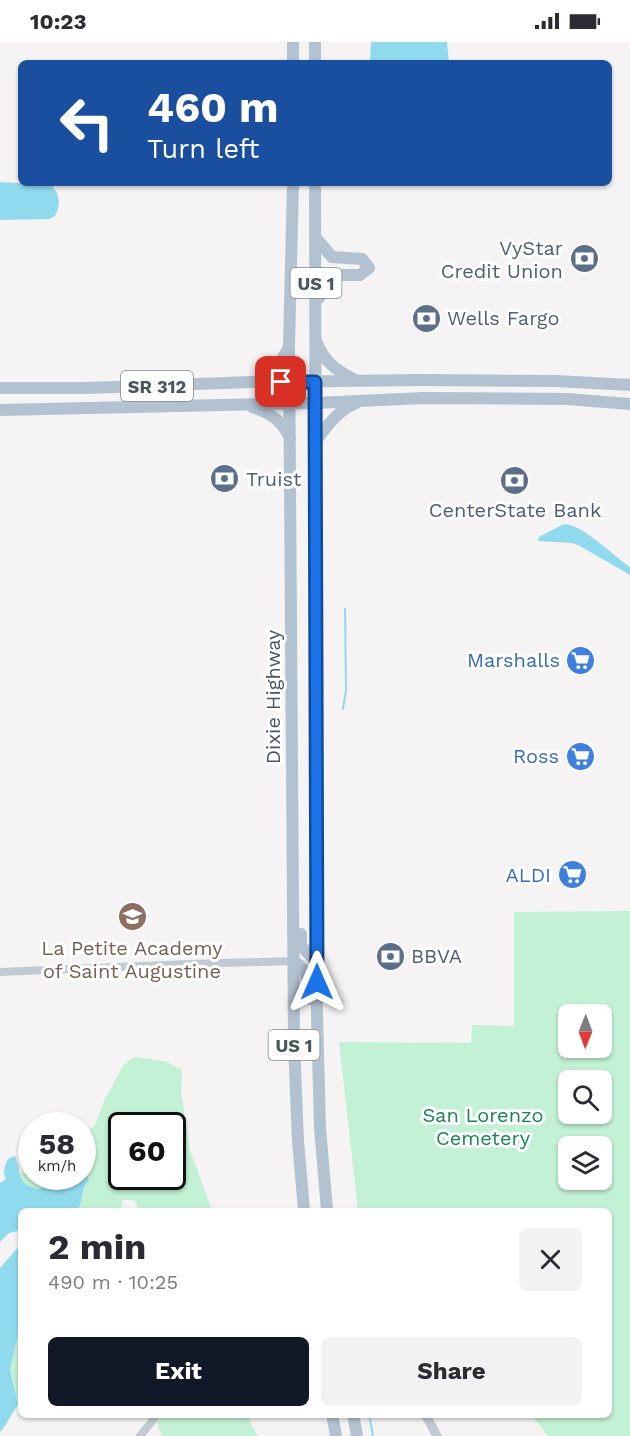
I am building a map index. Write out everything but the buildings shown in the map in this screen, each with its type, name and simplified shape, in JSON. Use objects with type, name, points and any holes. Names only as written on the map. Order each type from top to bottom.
[{"type":"main road","points":[[293,42],[294,60]]},
{"type":"main road","points":[[315,42],[315,60]]},
{"type":"main road","name":"Dixie Highway","points":[[293,186],[290,382],[294,1019],[298,1134],[304,1208]]},
{"type":"main road","name":"US 1","points":[[315,186],[317,937],[319,1099],[327,1208]]},
{"type":"main road","points":[[315,237],[332,257],[363,260],[369,268],[360,274],[329,278],[324,283],[316,305]]},
{"type":"main road","points":[[315,338],[327,363],[356,381]]},
{"type":"main road","points":[[252,382],[271,373],[281,362],[290,346]]},
{"type":"main road","points":[[529,398],[530,380]]},
{"type":"main road","name":"SR 312","points":[[0,388],[86,388],[252,382],[530,380],[630,386]]},
{"type":"main road","points":[[32,409],[52,402],[80,400],[86,393],[86,388]]},
{"type":"main road","name":"SR 312","points":[[0,410],[315,403],[424,398],[529,398],[630,404]]},
{"type":"main road","points":[[315,442],[335,415],[344,408],[365,400]]},
{"type":"main road","points":[[239,404],[272,415],[281,423],[291,442]]},
{"type":"main road","points":[[292,785],[300,798],[301,946],[312,957]]},
{"type":"main road","points":[[312,957],[317,937]]},
{"type":"main road","points":[[294,961],[312,957]]},
{"type":"main road","points":[[294,961],[305,971],[309,983],[313,1070],[319,1099]]},
{"type":"main road","points":[[294,1019],[300,1030],[310,1208]]},
{"type":"main road","points":[[333,1418],[336,1436]]},
{"type":"main road","points":[[354,1418],[357,1436]]},
{"type":"street","points":[[0,972],[294,961]]},
{"type":"street","points":[[140,1436],[155,1418]]},
{"type":"street","points":[[427,1418],[437,1436]]},
{"type":"green space","name":"San Lorenzo Cemetery","points":[[630,911],[630,1436],[548,1436],[533,1418],[612,1418],[612,1208],[358,1208],[339,1042],[471,1043],[472,1025],[514,1026],[514,912]]},
{"type":"green space","points":[[135,1057],[165,1061],[182,1070],[181,1091],[184,1112],[108,1112],[108,1190],[186,1190],[186,1124],[190,1150],[211,1208],[138,1208],[134,1200],[123,1200],[121,1208],[77,1208],[80,1206],[83,1190],[96,1190],[96,1123],[104,1101],[124,1064]]},
{"type":"green space","points":[[18,1334],[18,1405],[10,1370]]},
{"type":"green space","points":[[161,1418],[249,1418],[258,1436],[162,1436],[157,1423]]},
{"type":"water","points":[[371,42],[447,42],[449,60],[370,60]]},
{"type":"water","points":[[0,182],[18,183],[18,186],[52,186],[59,199],[55,216],[49,219],[0,220]]},
{"type":"water","points":[[564,524],[580,530],[598,542],[630,567],[630,575],[572,543],[538,541],[539,537]]},
{"type":"water","points":[[15,1156],[18,1167],[18,1190],[83,1190],[80,1206],[77,1208],[18,1208],[18,1231],[9,1233],[0,1242],[0,1183],[6,1179],[5,1166],[8,1159]]},
{"type":"water","points":[[18,1247],[18,1334],[10,1370],[18,1405],[0,1432],[0,1268]]},
{"type":"waterway","points":[[343,709],[346,690],[345,609]]},
{"type":"waterway","points":[[370,1418],[373,1436]]},
{"type":"place","name":"VyStar Credit Union","points":[[584,259]]},
{"type":"place","name":"Wells Fargo","points":[[426,318]]},
{"type":"place","name":"Truist","points":[[225,479]]},
{"type":"place","name":"CenterState Bank","points":[[515,480]]},
{"type":"place","name":"Marshalls","points":[[581,660]]},
{"type":"place","name":"Ross","points":[[580,756]]},
{"type":"place","name":"ALDI","points":[[572,875]]},
{"type":"place","name":"La Petite Academy of Saint Augustine","points":[[132,917]]},
{"type":"place","name":"BBVA","points":[[390,956]]},
{"type":"route","points":[[281,382],[315,382],[317,982]]}]
